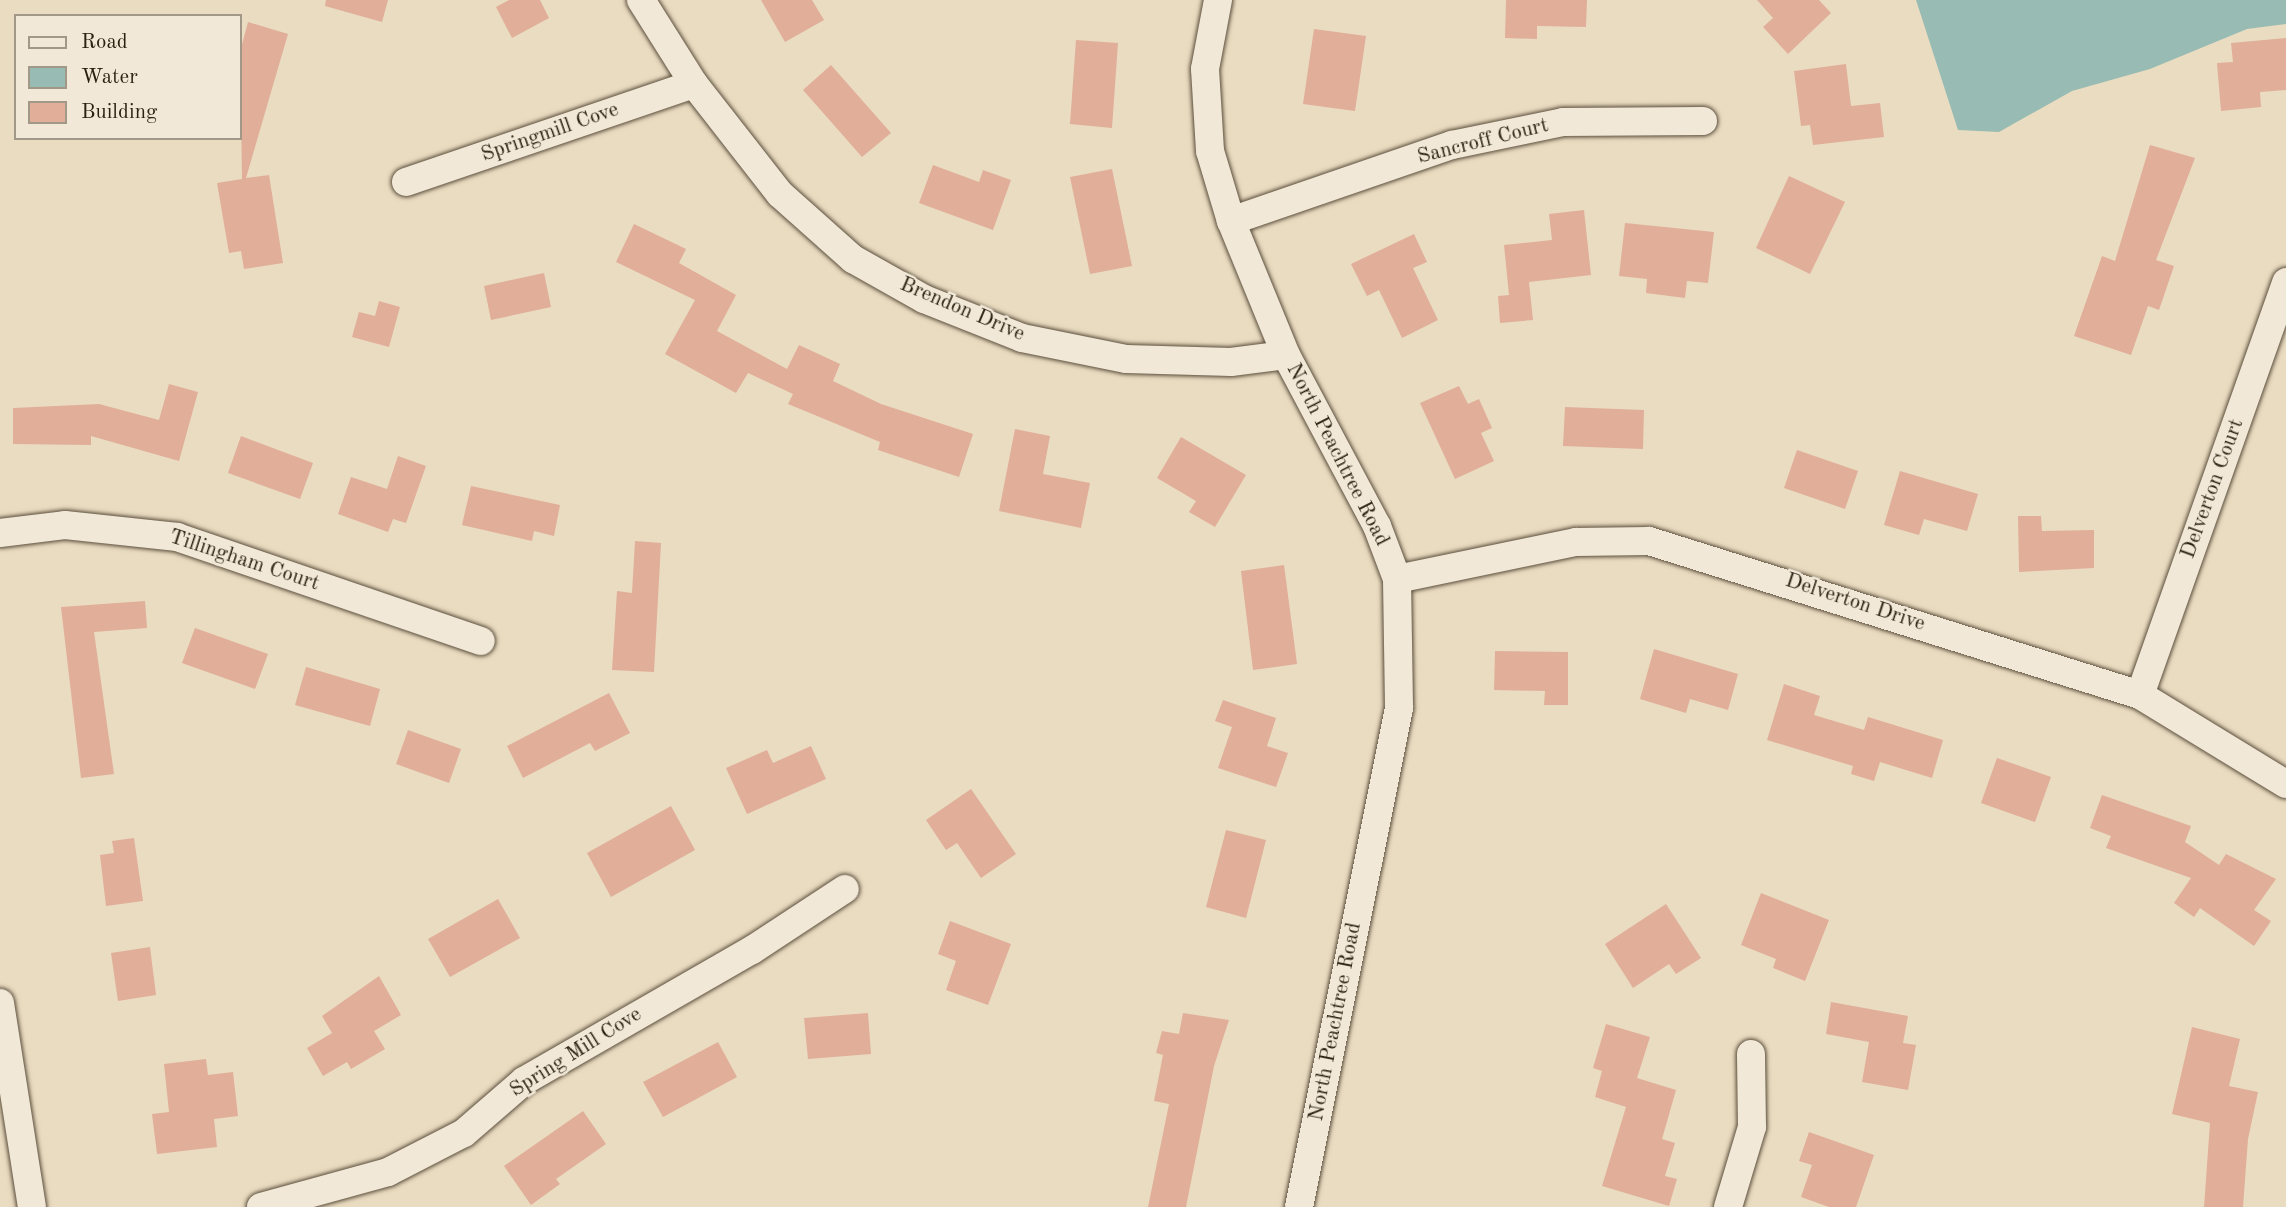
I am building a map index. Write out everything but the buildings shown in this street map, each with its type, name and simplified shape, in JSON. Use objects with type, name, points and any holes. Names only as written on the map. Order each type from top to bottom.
[{"type":"street","name":"Brendon Drive","points":[[641,0],[694,84],[780,194],[853,259],[924,299],[1022,338],[1126,359],[1231,362],[1286,355]]},
{"type":"street","name":"North Peachtree Road","points":[[1218,0],[1206,82],[1210,151],[1231,221],[1286,355],[1377,526],[1397,579],[1399,708],[1299,1207]]},
{"type":"street","name":"Springmill Cove","points":[[406,182],[694,84]]},
{"type":"street","name":"Sancroff Court","points":[[1231,221],[1452,145],[1563,122],[1703,121]]},
{"type":"street","name":"Delverton Court","points":[[2140,695],[2286,282]]},
{"type":"street","name":"Tillingham Court","points":[[0,533],[65,525],[177,537],[481,641]]},
{"type":"street","name":"Delverton Drive","points":[[1397,579],[1576,542],[1649,541],[2140,695],[2286,784]]},
{"type":"street","name":"Spring Mill Cove","points":[[261,1207],[388,1172],[464,1133],[536,1074],[752,950],[845,889]]},
{"type":"street","points":[[0,1003],[32,1207]]},
{"type":"street","points":[[1728,1207],[1752,1127],[1751,1054]]},
{"type":"water","points":[[1916,0],[2286,0],[2286,24],[2247,29],[2150,69],[2072,91],[1999,132],[1958,130]]}]
